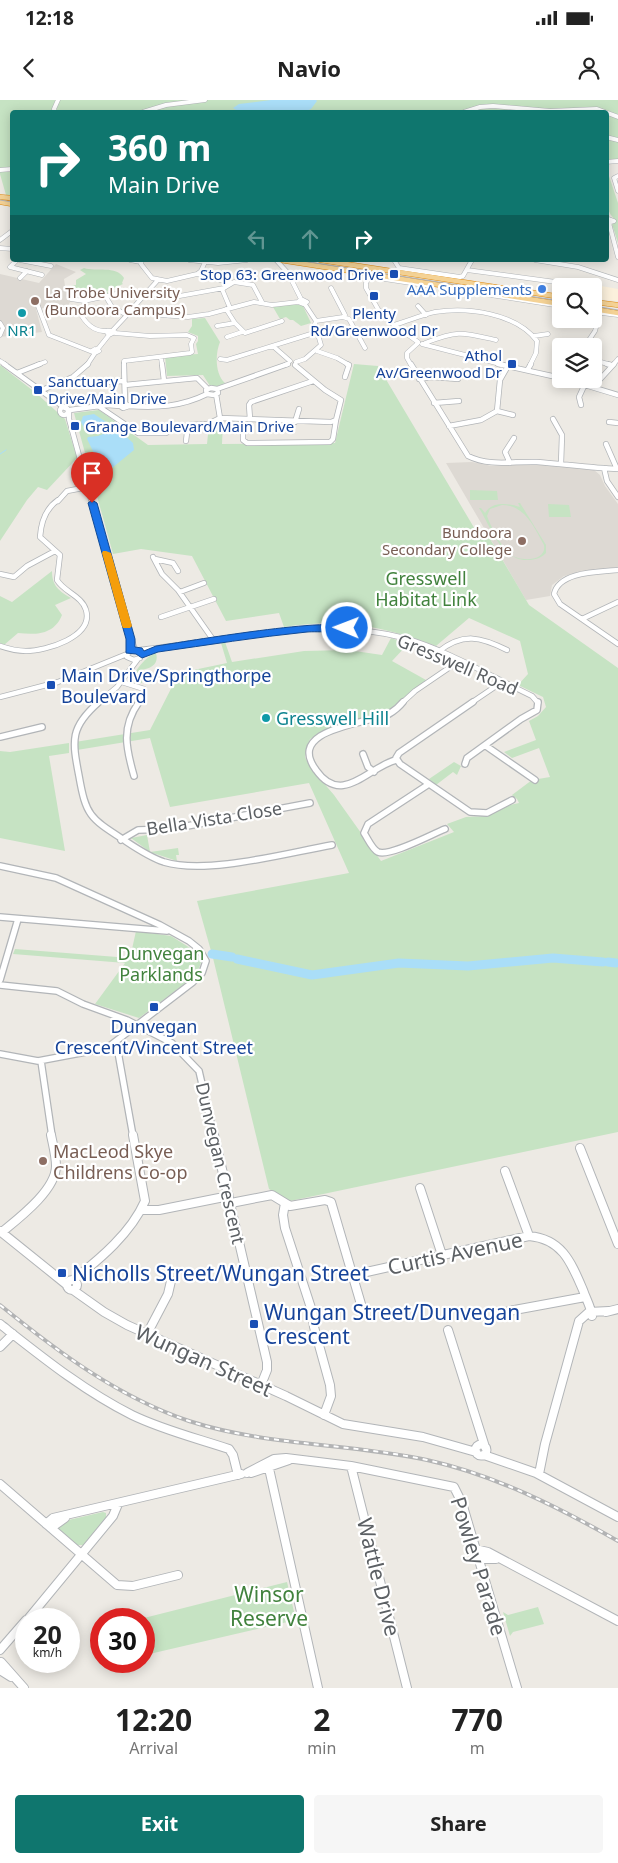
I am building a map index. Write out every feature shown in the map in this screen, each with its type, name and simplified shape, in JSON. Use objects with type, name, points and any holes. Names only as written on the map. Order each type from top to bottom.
[{"type":"highway","points":[[295,262],[371,274],[389,279],[552,304]]},
{"type":"highway","points":[[334,262],[552,296]]},
{"type":"highway","points":[[371,274],[375,268]]},
{"type":"highway","points":[[602,303],[618,305]]},
{"type":"highway","points":[[602,311],[618,314]]},
{"type":"street","points":[[150,110],[166,105],[204,100]]},
{"type":"street","points":[[470,110],[493,106],[539,110]]},
{"type":"street","points":[[574,110],[600,110]]},
{"type":"street","points":[[618,176],[614,178],[618,191]]},
{"type":"street","points":[[609,227],[618,257]]},
{"type":"street","points":[[16,262],[10,267],[42,275]]},
{"type":"street","points":[[29,262],[51,266]]},
{"type":"street","points":[[142,262],[151,278],[158,280],[167,281],[197,274],[253,286],[262,302]]},
{"type":"street","points":[[197,274],[201,271],[205,262]]},
{"type":"street","points":[[278,262],[288,273]]},
{"type":"street","points":[[57,403],[60,410],[67,411],[98,406],[125,405],[150,408],[190,403],[207,394],[289,363],[305,360],[321,345],[316,320],[301,302],[288,273],[289,262]]},
{"type":"street","points":[[395,262],[398,268],[460,277],[463,276],[471,262]]},
{"type":"street","points":[[547,262],[578,267],[610,278],[618,278]]},
{"type":"street","points":[[467,270],[552,282]]},
{"type":"street","points":[[20,278],[28,272]]},
{"type":"street","points":[[371,274],[366,283],[367,290],[381,312],[394,325],[412,338],[440,350],[552,376]]},
{"type":"street","points":[[378,278],[529,300]]},
{"type":"street","points":[[132,312],[158,280]]},
{"type":"street","points":[[71,299],[84,300],[125,292],[174,297],[222,289],[232,283]]},
{"type":"street","points":[[407,289],[410,283]]},
{"type":"street","points":[[331,288],[345,315],[343,317]]},
{"type":"street","points":[[222,289],[234,323],[242,332]]},
{"type":"street","points":[[106,297],[112,307],[125,313],[188,317],[209,314],[249,303],[262,302],[272,305],[301,302]]},
{"type":"street","points":[[38,306],[49,335],[74,346],[95,351]]},
{"type":"street","points":[[418,306],[426,315]]},
{"type":"street","points":[[79,311],[82,319],[89,326],[108,333],[150,336],[187,335],[194,338],[191,344],[192,352],[190,353],[124,361],[125,405]]},
{"type":"street","points":[[394,325],[426,315],[454,311],[502,318],[520,324],[534,336],[538,345],[528,370]]},
{"type":"street","points":[[114,332],[125,313]]},
{"type":"street","points":[[602,313],[618,314]]},
{"type":"street","points":[[316,320],[343,317],[349,319],[365,348]]},
{"type":"street","points":[[227,337],[253,331],[282,321]]},
{"type":"street","points":[[0,323],[3,328],[0,336]]},
{"type":"street","points":[[217,326],[234,323]]},
{"type":"street","points":[[220,359],[227,360],[317,332]]},
{"type":"street","points":[[496,340],[462,332],[446,335],[423,344],[413,348],[407,354],[407,358],[419,379],[464,451],[474,459],[492,463],[534,462],[617,468],[606,444]]},
{"type":"street","points":[[42,390],[75,376],[84,369],[108,333]]},
{"type":"street","points":[[534,336],[548,334]]},
{"type":"street","points":[[270,347],[274,347],[289,363]]},
{"type":"street","points":[[317,350],[349,365],[350,367],[345,377]]},
{"type":"street","points":[[161,358],[164,380]]},
{"type":"street","points":[[602,376],[618,359]]},
{"type":"street","points":[[0,361],[42,390],[67,411],[134,655],[130,670],[122,682],[83,716],[76,731],[74,748],[86,807],[97,823],[121,840],[146,855],[179,866],[202,867],[332,845]]},
{"type":"street","points":[[17,373],[45,362]]},
{"type":"street","points":[[602,362],[611,365]]},
{"type":"street","points":[[243,419],[243,440],[247,443],[330,442],[333,439],[341,400],[313,381],[296,363]]},
{"type":"street","points":[[449,426],[478,421],[492,416],[497,411],[500,380],[508,366]]},
{"type":"street","points":[[419,379],[432,377],[458,379]]},
{"type":"street","points":[[74,384],[159,383],[164,380],[197,378],[208,388],[216,392]]},
{"type":"street","points":[[250,419],[248,405],[251,402],[313,381]]},
{"type":"street","points":[[207,394],[206,390],[208,388]]},
{"type":"street","points":[[581,405],[579,397],[584,388]]},
{"type":"street","points":[[596,388],[618,395]]},
{"type":"street","points":[[216,392],[220,418]]},
{"type":"street","points":[[434,403],[459,401]]},
{"type":"street","points":[[98,406],[138,434],[166,434]]},
{"type":"street","points":[[295,422],[299,410]]},
{"type":"street","points":[[497,411],[513,415]]},
{"type":"street","points":[[186,441],[188,424],[208,424],[220,418],[295,422],[331,422],[336,420]]},
{"type":"street","points":[[553,419],[563,431],[564,442],[561,464]]},
{"type":"street","points":[[609,422],[618,423]]},
{"type":"street","points":[[510,463],[505,452],[514,438]]},
{"type":"street","points":[[604,468],[607,481],[618,498]]},
{"type":"street","points":[[0,646],[16,651],[42,650],[68,640],[86,621],[86,609],[80,600],[65,591],[57,582],[56,576],[59,560],[40,537],[43,517],[48,510],[67,491],[88,488]]},
{"type":"street","points":[[0,574],[14,578],[27,566],[54,552]]},
{"type":"street","points":[[178,571],[174,563],[154,558],[164,577],[171,581],[180,592],[214,641]]},
{"type":"street","points":[[618,570],[570,578],[562,581],[556,587],[554,594],[557,600],[618,644]]},
{"type":"street","points":[[180,592],[204,583]]},
{"type":"street","points":[[160,617],[214,599]]},
{"type":"street","points":[[582,619],[618,602]]},
{"type":"street","name":"Gresswell Road","points":[[134,655],[156,649],[288,630],[338,628],[388,634],[459,661],[534,697],[539,707],[535,712],[521,719],[467,758],[465,764]]},
{"type":"street","points":[[438,652],[446,645],[473,637],[508,651]]},
{"type":"street","points":[[0,697],[58,682],[112,660],[134,655]]},
{"type":"street","points":[[459,661],[416,691],[391,713],[365,723],[329,732],[317,739],[312,746],[309,756],[311,763],[331,784],[347,785],[365,778],[388,761],[396,760],[472,813],[487,813],[512,800]]},
{"type":"street","points":[[122,682],[144,689],[142,698],[124,732],[125,745],[134,776]]},
{"type":"street","points":[[396,760],[399,753],[502,682]]},
{"type":"street","points":[[0,736],[42,727]]},
{"type":"street","points":[[486,746],[535,780]]},
{"type":"street","points":[[363,754],[368,767],[374,772]]},
{"type":"street","points":[[429,784],[368,824],[364,833],[377,850],[383,852],[418,842],[445,829]]},
{"type":"street","name":"Bella Vista Close","points":[[121,840],[138,830],[171,828],[310,803]]},
{"type":"street","points":[[0,866],[50,876],[150,921],[155,927]]},
{"type":"street","points":[[0,918],[136,928],[155,927],[171,931],[201,951],[205,956],[206,965],[202,974],[190,985],[112,1045],[104,1049],[41,1061],[0,1054]]},
{"type":"street","points":[[0,980],[18,919]]},
{"type":"street","points":[[136,928],[145,926],[150,921]]},
{"type":"street","name":"Dunvegan Crescent","points":[[0,985],[57,991],[83,1004],[138,1025],[172,1043],[199,1071],[267,1362],[267,1370],[261,1385]]},
{"type":"street","points":[[73,1284],[142,1210],[145,1197],[118,1052],[112,1045]]},
{"type":"street","points":[[1,1232],[48,1187],[55,1176],[56,1168],[41,1061]]},
{"type":"street","points":[[580,1148],[618,1244]]},
{"type":"street","points":[[505,1170],[529,1236]]},
{"type":"street","points":[[420,1188],[442,1255]]},
{"type":"street","points":[[142,1210],[159,1210],[230,1199],[272,1195],[293,1206],[321,1200],[330,1201],[334,1207],[362,1311]]},
{"type":"street","points":[[285,1203],[283,1214],[285,1228],[312,1311],[314,1327],[330,1385],[332,1396],[324,1415]]},
{"type":"street","name":"Wungan Street","points":[[1,1232],[55,1274],[73,1284],[87,1299],[116,1320],[343,1424],[481,1449],[537,1473],[618,1517]]},
{"type":"street","name":"Curtis Avenue","points":[[352,1274],[529,1236],[541,1238],[564,1253],[573,1267],[591,1313]]},
{"type":"street","points":[[147,1334],[168,1294],[171,1281]]},
{"type":"street","points":[[509,1311],[585,1297]]},
{"type":"street","points":[[537,1473],[579,1326],[591,1313],[618,1309]]},
{"type":"street","points":[[0,1324],[69,1379],[119,1408],[152,1423],[229,1448],[234,1455],[238,1475]]},
{"type":"street","points":[[448,1330],[480,1432],[481,1449]]},
{"type":"street","points":[[0,1347],[13,1334]]},
{"type":"street","points":[[48,1526],[66,1517],[247,1473],[281,1462],[293,1460],[351,1466]]},
{"type":"street","points":[[268,1465],[318,1688]]},
{"type":"street","name":"Powley Parade","points":[[351,1466],[454,1487],[458,1493],[517,1688]]},
{"type":"street","name":"Wattle Drive","points":[[351,1466],[407,1688]]},
{"type":"street","points":[[0,1484],[112,1582],[125,1586],[143,1584],[171,1575],[178,1575]]},
{"type":"street","points":[[37,1608],[113,1516],[118,1504]]},
{"type":"street","points":[[475,1549],[488,1552],[618,1621]]},
{"type":"street","points":[[478,1559],[498,1559]]},
{"type":"street","points":[[0,1650],[15,1634]]},
{"type":"street","points":[[8,1642],[0,1662],[24,1688]]},
{"type":"shaded area","name":"La Trobe University (Bundoora Campus)","points":[[56,264],[76,272],[64,279],[65,286],[78,291],[68,305],[36,309],[42,332],[0,337],[0,274],[39,283]]},
{"type":"shaded area","points":[[602,286],[618,289],[618,301],[602,300]]},
{"type":"shaded area","name":"Bundoora Secondary College","points":[[472,462],[492,466],[539,464],[594,470],[600,475],[605,486],[618,504],[618,567],[564,576],[552,585],[550,596],[526,600],[446,463]]},
{"type":"green space","points":[[0,100],[618,100],[618,160],[609,161],[609,110],[10,110],[10,196],[6,195],[0,174]]},
{"type":"green space","points":[[609,176],[618,203],[618,243],[612,224],[616,220],[609,211]]},
{"type":"green space","points":[[84,268],[116,272],[124,278],[123,284],[107,291],[109,294],[101,296],[100,292],[77,292],[66,287],[76,285],[76,280],[86,274],[80,270]]},
{"type":"green space","points":[[295,304],[303,306],[311,323],[301,326],[286,317],[280,319],[273,307]]},
{"type":"green space","points":[[205,318],[220,342],[217,352],[217,364],[219,374],[225,383],[218,386],[210,386],[203,375],[167,376],[165,356],[198,354],[196,344],[198,336],[188,332],[192,326],[192,319]]},
{"type":"green space","name":"Gresswell Habitat Link","points":[[354,364],[378,366],[479,536],[486,532],[529,605],[618,668],[618,1132],[290,1201],[269,1189],[213,958],[197,901],[349,873],[309,783],[170,807],[150,738],[77,750],[75,742],[150,730],[179,673],[227,663],[221,643],[225,642],[232,662],[304,651],[348,650],[382,655],[391,638],[408,644],[392,661],[426,680],[385,713],[310,739],[305,757],[310,767],[334,795],[381,861],[454,832],[447,824],[466,817],[487,816],[510,805],[519,803],[512,795],[532,780],[550,777],[539,748],[512,758],[504,752],[536,740],[529,721],[538,716],[546,707],[543,697],[518,685],[528,674],[520,641],[469,618],[436,646],[398,633],[362,626],[325,623],[284,627],[279,613],[226,621],[192,556],[141,549],[113,554],[74,413],[99,410],[148,445],[207,444],[209,425],[218,420],[223,420],[222,444],[335,443]]},
{"type":"green space","points":[[0,365],[65,419],[77,458],[47,490],[38,487],[27,500],[0,541]]},
{"type":"green space","points":[[470,490],[497,491],[498,500],[470,500]]},
{"type":"green space","points":[[518,503],[520,503],[546,545],[546,553],[533,560],[516,557],[532,559],[537,557],[544,551],[544,545],[523,513],[510,506],[502,505],[490,509],[487,516],[503,547],[512,556],[511,555],[504,549],[479,508],[485,513],[492,506],[501,504],[520,507]]},
{"type":"green space","points":[[548,504],[569,505],[571,517],[549,517]]},
{"type":"green space","points":[[52,571],[53,581],[57,588],[71,598],[55,605],[62,615],[59,622],[44,632],[18,633],[4,645],[0,643],[0,596],[12,602]]},
{"type":"green space","points":[[156,653],[157,657],[154,665],[141,670],[142,683],[131,682],[130,680],[141,664],[148,657]]},
{"type":"green space","points":[[69,743],[69,753],[49,756],[65,851],[0,838],[0,751],[10,752]]},
{"type":"green space","points":[[454,762],[461,766],[457,775],[453,772],[436,785],[429,779]]},
{"type":"green space","points":[[147,835],[150,852],[131,838]]},
{"type":"green space","points":[[178,848],[179,855],[176,855],[177,861],[150,852]]},
{"type":"green space","name":"Dunvegan Parklands","points":[[136,931],[171,936],[195,951],[201,962],[198,972],[187,982],[139,1018],[95,1004],[125,963],[13,954],[15,949],[130,958]]},
{"type":"green space","points":[[103,1512],[106,1513],[106,1518],[83,1545],[76,1545],[57,1527],[60,1522]]},
{"type":"green space","name":"Winsor Reserve","points":[[287,1582],[296,1620],[155,1653],[155,1615]]},
{"type":"green space","points":[[538,1607],[544,1624],[513,1632],[510,1636],[503,1612],[508,1615]]},
{"type":"water","points":[[271,100],[317,101],[309,110],[236,110],[233,108],[239,104]]},
{"type":"water","points":[[94,414],[106,422],[105,430],[91,434],[85,430],[81,422],[83,416]]},
{"type":"water","points":[[111,431],[120,431],[133,443],[134,450],[112,468],[94,465],[91,456],[94,453],[87,439],[88,437],[98,436]]},
{"type":"waterway","points":[[0,454],[6,450]]},
{"type":"waterway","points":[[212,954],[232,957]]},
{"type":"waterway","points":[[237,959],[312,975],[399,963],[468,966],[553,958],[603,962]]},
{"type":"waterway","points":[[608,962],[616,963]]},
{"type":"tram line","points":[[0,200],[10,202]]},
{"type":"tram line","points":[[309,262],[552,300]]},
{"type":"tram line","points":[[602,307],[618,310]]},
{"type":"railway","points":[[0,1305],[44,1340],[90,1372],[138,1399],[189,1421],[248,1435],[398,1454],[452,1466],[526,1493],[618,1541]]},
{"type":"slow traffic","points":[[106,553],[127,626]]},
{"type":"place","name":"Stop 63: Greenwood Drive","points":[[394,274]]},
{"type":"place","name":"AAA Supplements","points":[[542,289]]},
{"type":"place","name":"Plenty Rd/Greenwood Dr","points":[[374,296]]},
{"type":"place","name":"La Trobe University (Bundoora Campus)","points":[[35,301]]},
{"type":"place","name":"NR1","points":[[22,313]]},
{"type":"place","name":"Athol Av/Greenwood Dr","points":[[512,364]]},
{"type":"place","name":"Sanctuary Drive/Main Drive","points":[[38,390]]},
{"type":"place","name":"Grange Boulevard/Main Drive","points":[[75,426]]},
{"type":"place","name":"Bundoora Secondary College","points":[[522,541]]},
{"type":"place","name":"Main Drive/Springthorpe Boulevard","points":[[51,685]]},
{"type":"place","name":"Gresswell Hill","points":[[266,718]]},
{"type":"place","name":"Dunvegan Crescent/Vincent Street","points":[[154,1007]]},
{"type":"place","name":"MacLeod Skye Childrens Co-op","points":[[43,1161]]},
{"type":"place","name":"Nicholls Street/Wungan Street","points":[[62,1273]]},
{"type":"place","name":"Wungan Street/Dunvegan Crescent","points":[[254,1324]]},
{"type":"route","points":[[92,503],[130,639],[130,651],[139,650],[142,652],[142,655],[156,649],[267,633],[320,628],[347,628]]}]
